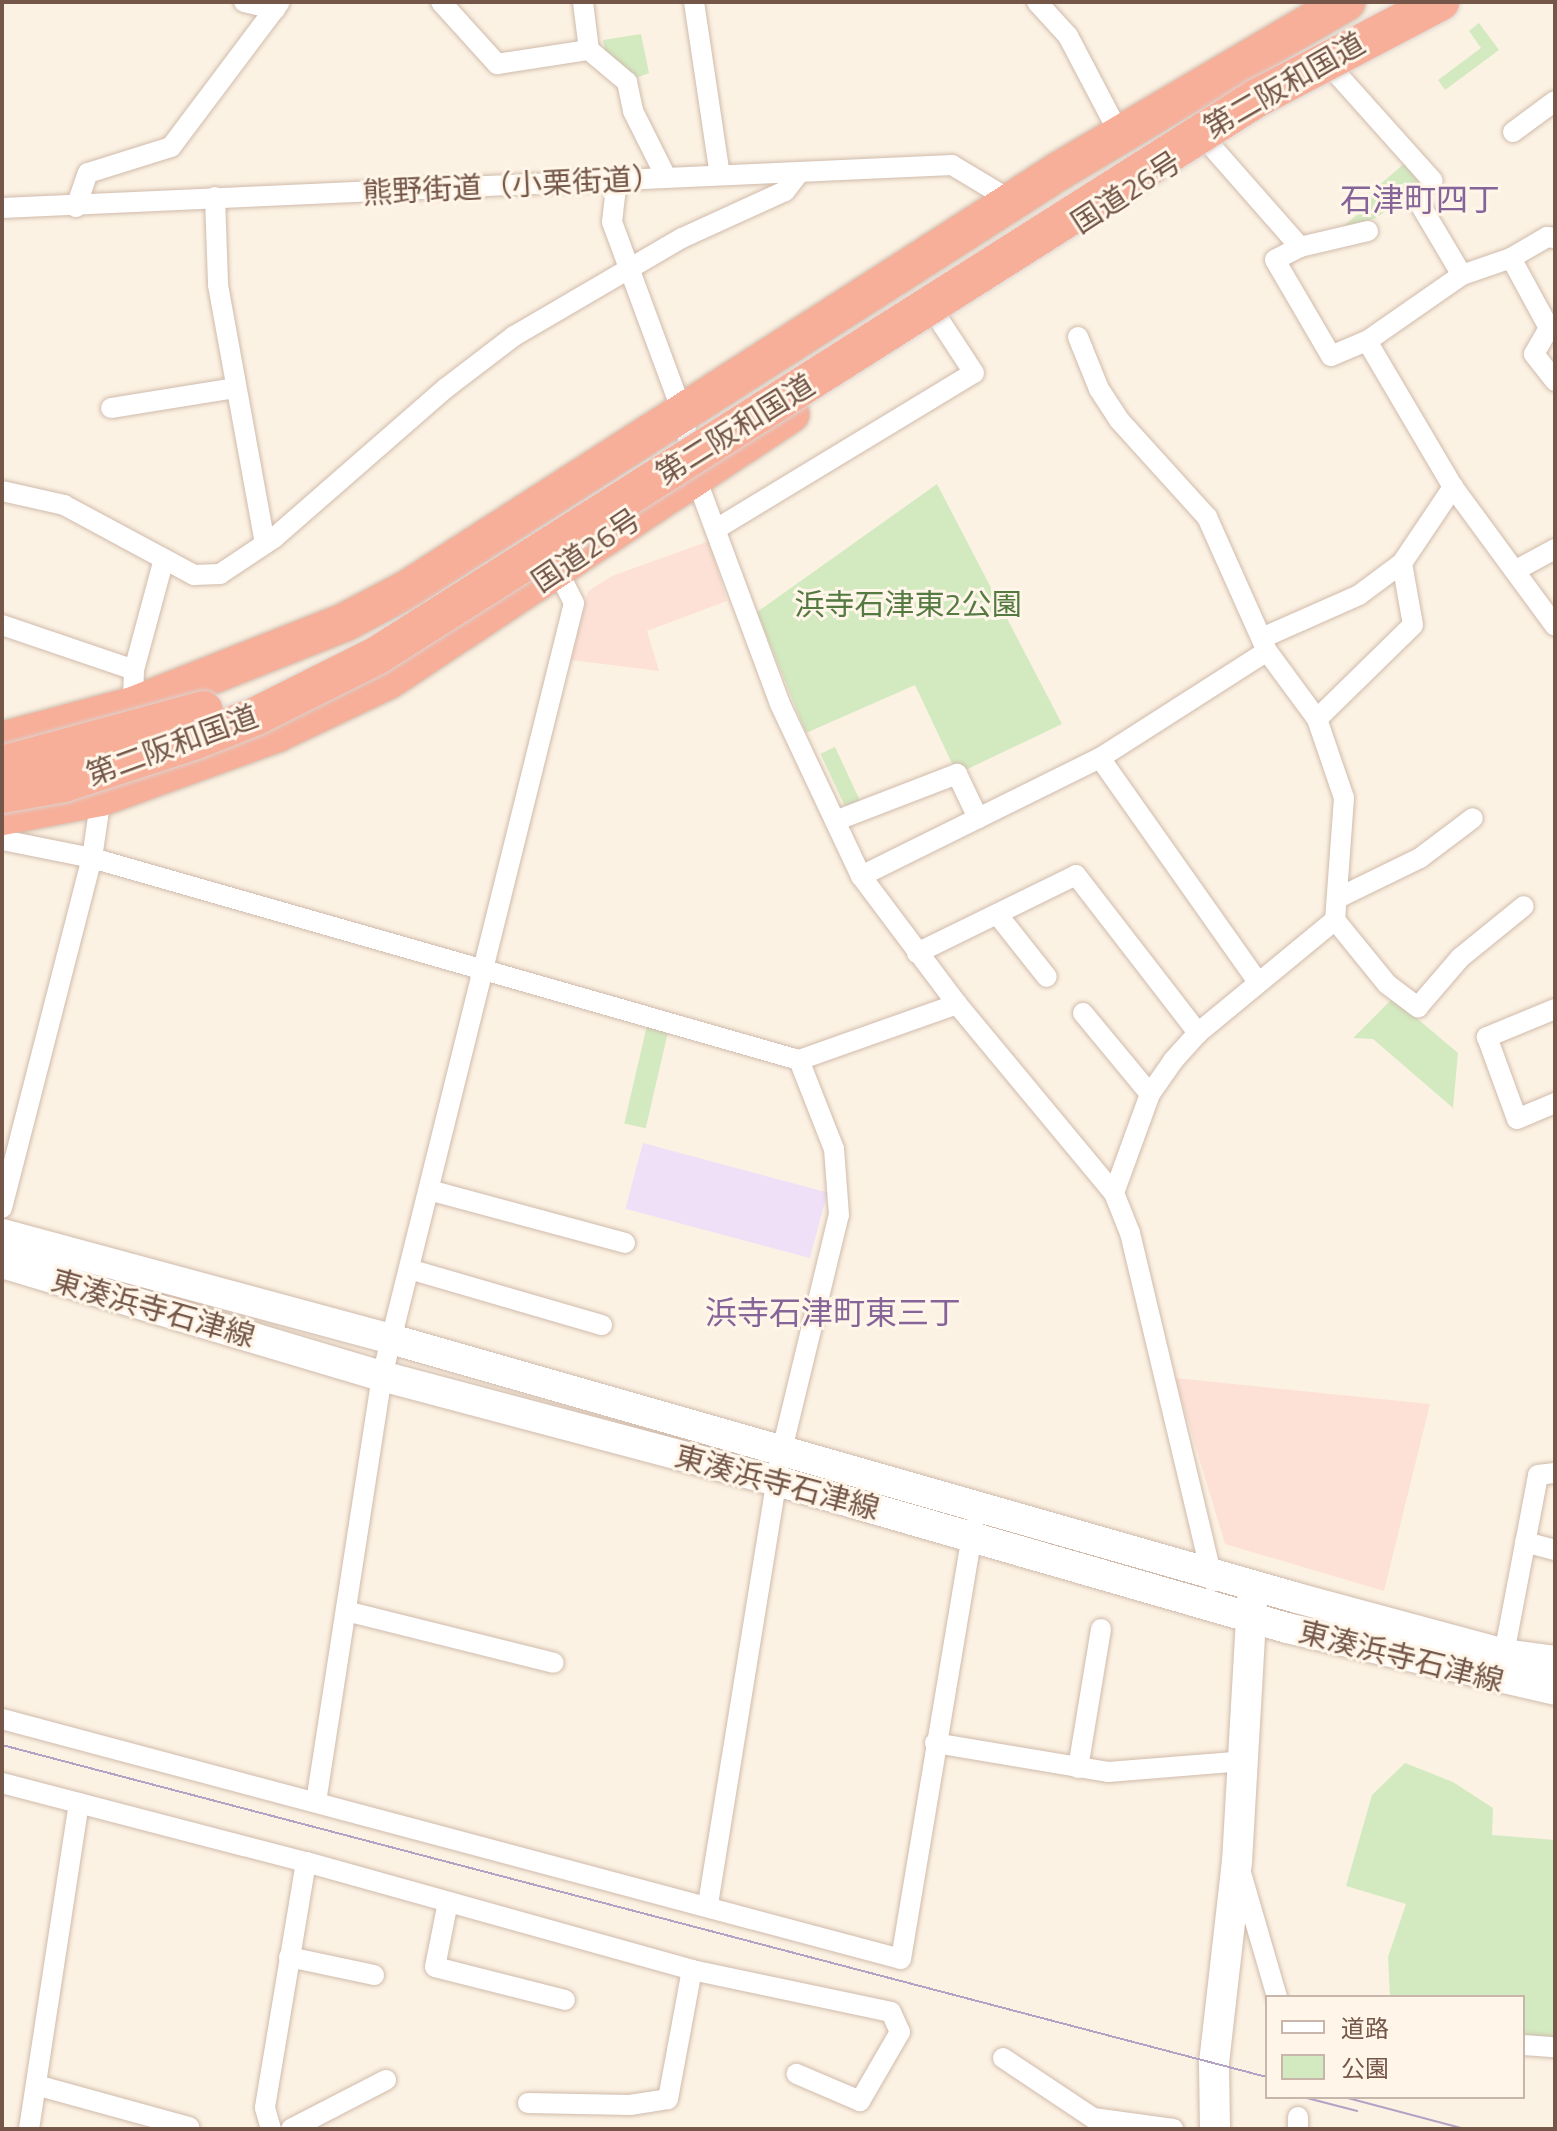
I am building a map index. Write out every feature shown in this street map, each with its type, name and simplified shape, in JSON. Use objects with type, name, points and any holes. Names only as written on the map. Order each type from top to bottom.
[{"type":"highway","points":[[1270,46],[1325,2]]},
{"type":"highway","name":"国道26号","points":[[2,741],[134,688],[345,622],[408,589],[1012,201],[1346,2]]},
{"type":"highway","name":"第二阪和国道","points":[[2,765],[181,719],[359,636],[480,565],[1143,139],[1388,2]]},
{"type":"highway","name":"第二阪和国道","points":[[2,794],[64,783],[193,741],[256,716],[376,656],[1257,98],[1440,2]]},
{"type":"highway","name":"国道26号","points":[[3,829],[277,733],[388,680],[696,478],[936,315],[1206,140],[1330,66],[1459,2]]},
{"type":"street","points":[[244,2],[278,6]]},
{"type":"street","points":[[441,2],[497,64],[589,50]]},
{"type":"street","points":[[583,2],[589,50],[627,82],[633,111],[666,177]]},
{"type":"street","points":[[694,2],[720,175]]},
{"type":"street","points":[[1037,2],[1068,36],[1120,135]]},
{"type":"street","points":[[76,207],[88,173],[171,147],[278,6]]},
{"type":"street","points":[[1330,66],[1433,181]]},
{"type":"street","points":[[1513,132],[1555,101]]},
{"type":"street","points":[[1206,140],[1300,247]]},
{"type":"street","name":"熊野街道（小栗街道）","points":[[2,208],[952,165],[1012,201]]},
{"type":"street","points":[[2,491],[64,505],[194,575],[220,574],[265,544],[503,345],[682,238],[785,191],[799,173]]},
{"type":"street","points":[[617,179],[612,222],[682,411],[696,478],[775,691],[861,876],[957,1004],[1114,1193],[1130,1233],[1210,1572],[1223,1607]]},
{"type":"street","points":[[1415,196],[1462,275]]},
{"type":"street","points":[[215,197],[218,285],[265,544]]},
{"type":"street","points":[[1368,231],[1300,247],[1275,260],[1331,356],[1367,341],[1462,275],[1511,258],[1547,237],[1555,238]]},
{"type":"street","points":[[1511,258],[1549,328],[1534,354],[1555,381]]},
{"type":"street","points":[[716,529],[974,373],[936,315]]},
{"type":"street","points":[[1078,337],[1099,389],[1119,420],[1207,517],[1265,644],[1317,719],[1344,798],[1340,897],[1335,920],[1198,1033],[1150,1094],[1114,1193]]},
{"type":"street","points":[[1367,341],[1453,487],[1518,569],[1555,626]]},
{"type":"street","points":[[111,408],[235,388]]},
{"type":"street","points":[[861,876],[1100,758],[1265,644],[1359,595],[1402,563],[1453,487]]},
{"type":"street","points":[[1518,569],[1555,549]]},
{"type":"street","points":[[2,625],[134,688],[164,559]]},
{"type":"street","points":[[1317,719],[1413,625],[1402,563]]},
{"type":"street","points":[[316,1802],[382,1376],[574,603],[557,569]]},
{"type":"street","points":[[1100,758],[1258,982]]},
{"type":"street","points":[[835,821],[957,774],[978,818]]},
{"type":"street","points":[[2,1208],[92,858],[101,797]]},
{"type":"street","points":[[1340,897],[1420,858],[1473,818]]},
{"type":"street","points":[[3,829],[92,858],[486,967],[799,1060],[957,1004]]},
{"type":"street","points":[[917,953],[1076,875],[1198,1033]]},
{"type":"street","points":[[1335,920],[1387,984],[1418,1007],[1460,958],[1524,906]]},
{"type":"street","points":[[997,914],[1047,977]]},
{"type":"street","points":[[1555,1009],[1487,1037],[1517,1119],[1555,1103]]},
{"type":"street","points":[[1083,1013],[1150,1094]]},
{"type":"street","points":[[708,1904],[779,1468],[839,1215],[834,1149],[799,1060]]},
{"type":"street","points":[[429,1190],[625,1243]]},
{"type":"street","name":"東湊浜寺石津線","points":[[2,1234],[391,1339],[779,1468]]},
{"type":"street","name":"東湊浜寺石津線","points":[[2,1263],[382,1376],[779,1468],[975,1522],[1210,1572],[1504,1654],[1555,1661]]},
{"type":"street","points":[[409,1269],[602,1325]]},
{"type":"street","points":[[1504,1654],[1538,1475],[1555,1473]]},
{"type":"street","points":[[2,1719],[708,1904],[901,1959],[935,1743],[975,1522]]},
{"type":"street","name":"東湊浜寺石津線","points":[[975,1522],[1251,1617],[1555,1690]]},
{"type":"street","points":[[1525,1542],[1555,1550]]},
{"type":"street","points":[[1215,2129],[1214,2063],[1237,1862],[1253,1584]]},
{"type":"street","points":[[346,1611],[554,1663]]},
{"type":"street","points":[[1078,1768],[1101,1629]]},
{"type":"street","points":[[935,1743],[1108,1772],[1165,1764],[1175,1769],[1244,1761]]},
{"type":"street","points":[[2,1783],[306,1862],[692,1970],[891,2012],[900,2032],[860,2101],[797,2074]]},
{"type":"street","points":[[29,2129],[79,1803]]},
{"type":"street","points":[[271,2129],[265,2108],[306,1862]]},
{"type":"street","points":[[1237,1862],[1276,1995]]},
{"type":"street","points":[[448,1902],[435,1967],[565,2000]]},
{"type":"street","points":[[289,1957],[374,1975]]},
{"type":"street","points":[[528,2103],[630,2105],[668,2099],[692,1970]]},
{"type":"street","points":[[1525,2045],[1555,2047]]},
{"type":"street","points":[[1003,2058],[1080,2120],[1093,2118],[1173,2129]]},
{"type":"street","points":[[291,2129],[386,2080]]},
{"type":"street","points":[[36,2085],[189,2127]]},
{"type":"shaded area","points":[[709,541],[727,601],[647,631],[659,671],[571,660],[588,591],[612,576]]},
{"type":"shaded area","points":[[643,1143],[827,1192],[810,1258],[625,1209]]},
{"type":"shaded area","points":[[1175,1378],[1430,1404],[1384,1591],[1225,1544]]},
{"type":"green space","points":[[1479,23],[1499,50],[1445,90],[1438,80],[1481,48],[1469,31]]},
{"type":"green space","points":[[641,34],[649,73],[636,78],[605,52],[603,40]]},
{"type":"green space","points":[[1405,163],[1421,185],[1376,218],[1336,232],[1369,205],[1364,198]]},
{"type":"green space","name":"浜寺石津東2公園","points":[[937,484],[1062,724],[957,774],[915,685],[806,733],[757,612]]},
{"type":"green space","points":[[835,747],[861,803],[847,810],[820,754]]},
{"type":"green space","points":[[1393,998],[1458,1053],[1453,1108],[1373,1039],[1353,1038]]},
{"type":"green space","points":[[647,1025],[668,1030],[646,1128],[624,1123]]},
{"type":"green space","points":[[1405,1763],[1453,1782],[1493,1808],[1492,1835],[1555,1840],[1555,2041],[1525,2039],[1525,1995],[1390,1995],[1388,1957],[1406,1904],[1346,1886],[1372,1795]]},
{"type":"tram line","points":[[2,1745],[1265,2076]]},
{"type":"tram line","points":[[1311,2099],[1357,2111]]},
{"type":"tram line","points":[[1352,2099],[1465,2129]]},
{"type":"district","name":"石津町四丁","points":[[1420,199]]},
{"type":"district","name":"浜寺石津町東三丁","points":[[833,1312]]}]
